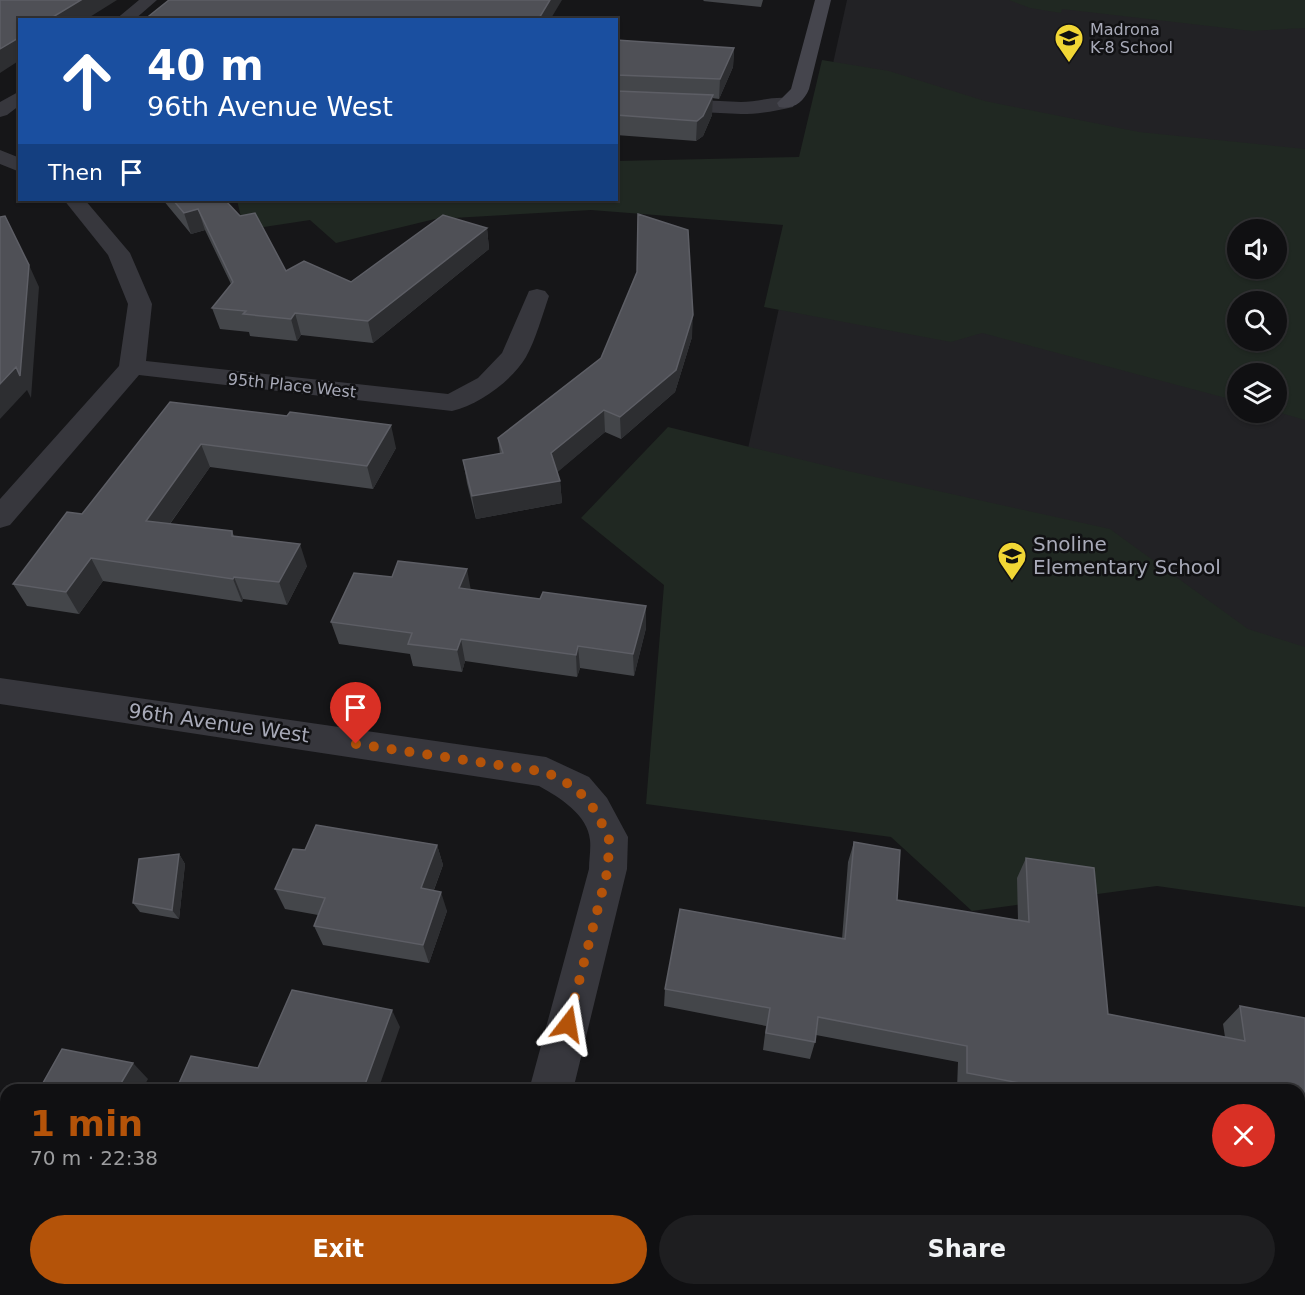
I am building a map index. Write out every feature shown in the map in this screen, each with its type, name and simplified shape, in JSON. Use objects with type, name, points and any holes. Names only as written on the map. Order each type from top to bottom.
[{"type":"street","points":[[126,18],[149,0]]},
{"type":"street","points":[[618,102],[741,108],[758,108],[786,103],[797,96],[800,89],[824,0]]},
{"type":"street","points":[[0,111],[18,98]]},
{"type":"street","points":[[0,156],[18,165]]},
{"type":"street","points":[[0,518],[132,367],[140,304],[119,253],[75,201]]},
{"type":"street","name":"95th Place West","points":[[132,367],[452,403],[487,384],[514,356],[537,296]]},
{"type":"street","name":"96th Avenue West","points":[[0,691],[546,772],[576,788],[594,809],[609,837],[608,869],[553,1084]]},
{"type":"shaded area","name":"Snoline Elementary School","points":[[847,0],[1305,0],[1305,856],[681,752]]},
{"type":"shaded area","points":[[1009,0],[1305,0],[1305,28],[1252,31],[1062,9],[1061,13],[1030,8]]},
{"type":"shaded area","points":[[822,60],[889,71],[985,101],[1139,132],[1305,149],[1305,420],[1287,415],[1287,363],[1227,363],[1227,398],[982,333],[951,342],[764,307],[783,225],[591,210],[435,219],[336,243],[310,220],[244,230],[237,201],[618,201],[618,161],[799,157]]},
{"type":"shaded area","points":[[668,427],[848,471],[1110,529],[1248,629],[1305,647],[1305,907],[1157,886],[972,911],[891,837],[646,804],[664,585],[581,518]]},
{"type":"building","points":[[0,0],[81,0],[51,18],[18,18],[18,38],[0,49]]},
{"type":"building","points":[[169,0],[550,0],[539,18],[146,18]]},
{"type":"building","points":[[618,40],[734,48],[720,79],[618,75]]},
{"type":"building","points":[[618,91],[713,95],[703,116],[697,121],[618,115]]},
{"type":"building","points":[[174,201],[226,201],[240,216],[255,213],[286,271],[304,261],[351,282],[443,215],[487,228],[368,321],[295,313],[291,319],[212,308],[233,282],[198,209],[184,213]]},
{"type":"building","points":[[638,214],[688,230],[693,315],[676,370],[620,417],[604,410],[551,453],[560,481],[472,496],[463,460],[503,453],[498,438],[601,358],[637,272]]},
{"type":"building","points":[[5,216],[29,265],[20,376],[16,367],[0,384],[0,217]]},
{"type":"building","points":[[170,402],[287,416],[290,412],[391,425],[367,466],[201,444],[146,521],[232,531],[232,536],[300,544],[279,582],[234,577],[233,579],[91,558],[66,592],[13,584],[67,512],[82,514]]},
{"type":"building","points":[[398,561],[467,569],[459,588],[540,599],[543,592],[646,606],[633,654],[578,646],[576,655],[461,639],[457,650],[408,644],[412,633],[331,622],[354,573],[392,577]]},
{"type":"building","points":[[316,825],[437,845],[421,888],[441,892],[423,945],[314,926],[325,898],[275,889],[293,849],[305,850]]},
{"type":"building","points":[[854,842],[900,850],[897,900],[1029,922],[1026,858],[1094,868],[1108,1014],[1245,1041],[1240,1006],[1305,1018],[1305,1084],[1025,1084],[967,1073],[967,1046],[818,1017],[815,1042],[766,1033],[770,1008],[665,989],[680,909],[845,939]]},
{"type":"building","points":[[179,854],[172,910],[133,903],[139,859]]},
{"type":"building","points":[[292,990],[392,1010],[365,1084],[179,1084],[191,1056],[258,1068]]},
{"type":"building","points":[[62,1049],[133,1063],[121,1084],[42,1084]]},
{"type":"place","name":"Madrona K-8 School","points":[[1069,64]]},
{"type":"place","name":"Snoline Elementary School","points":[[1012,582]]},
{"type":"route","points":[[356,744],[546,772],[576,788],[594,809],[609,837],[608,869],[568,1024]]}]
